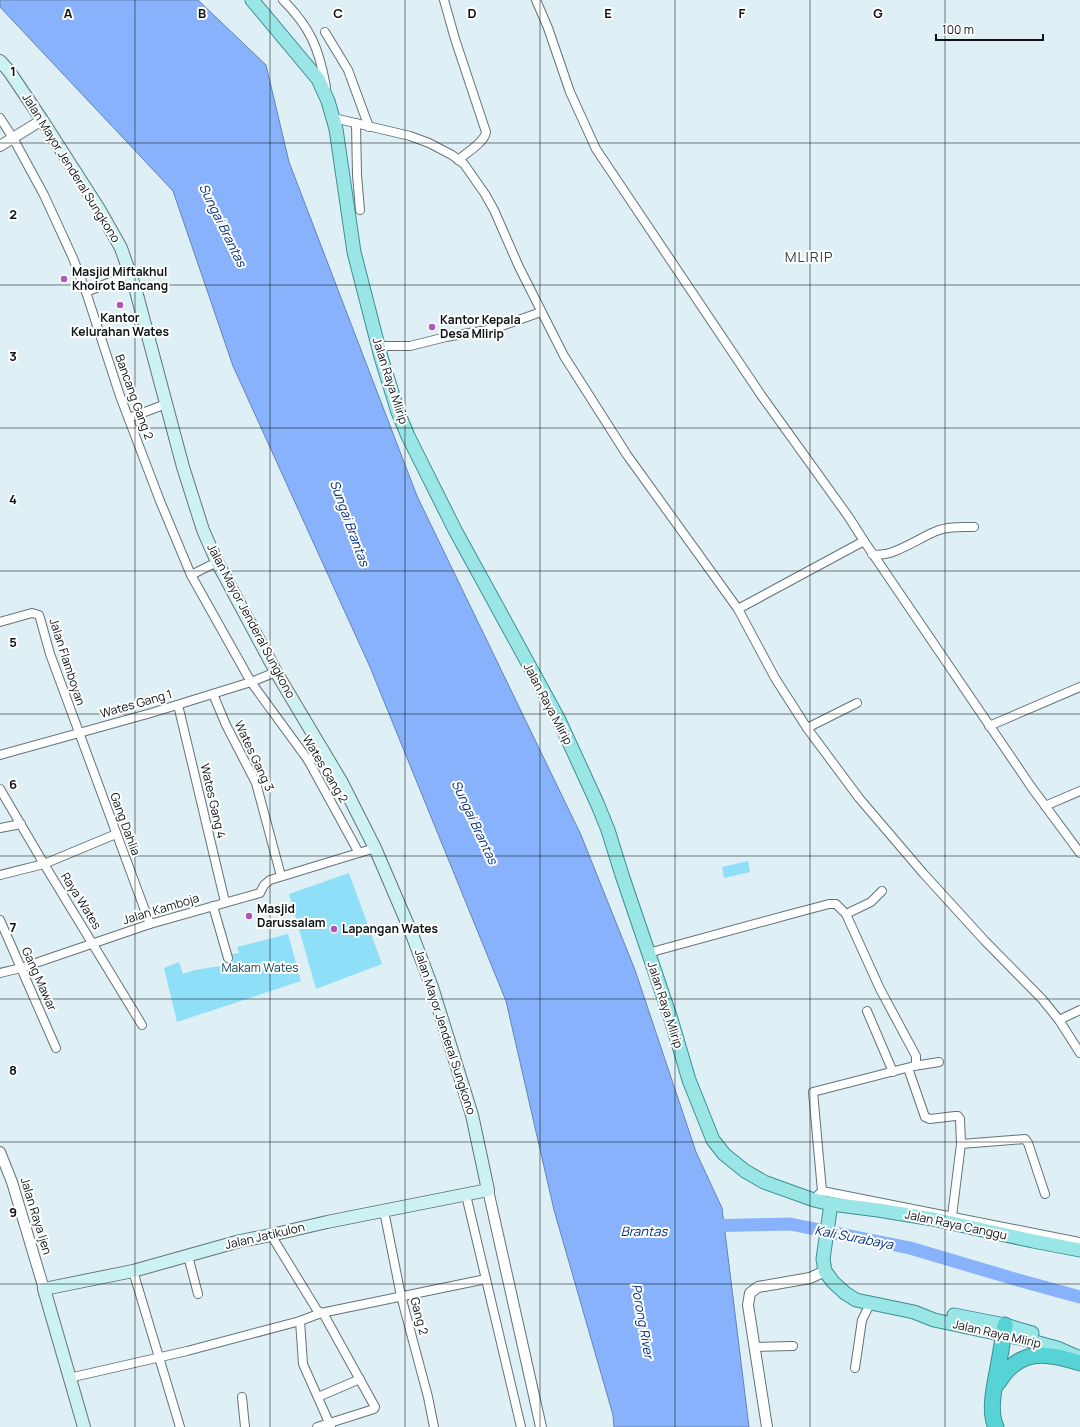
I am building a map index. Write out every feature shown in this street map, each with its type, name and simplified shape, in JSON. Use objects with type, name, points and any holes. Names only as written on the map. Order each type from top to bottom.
[{"type":"highway","points":[[996,1427],[992,1409],[993,1396],[1004,1330]]},
{"type":"highway","points":[[995,1388],[1005,1371],[1015,1362],[1028,1357],[1047,1355],[1080,1363]]},
{"type":"main road","name":"Jalan Raya Mlirip","points":[[252,0],[318,79],[328,101],[334,118],[354,252],[378,346],[398,412],[408,436],[455,530],[558,718],[608,830],[671,1019],[689,1080],[713,1140],[724,1154],[745,1171],[764,1182],[818,1195],[831,1204]]},
{"type":"main road","name":"Jalan Mayor Jenderal Sungkono","points":[[0,61],[9,71],[42,120],[99,209],[121,248],[136,291],[187,481],[203,530],[216,562],[276,672],[341,782],[374,848],[412,932],[432,987],[472,1116],[488,1190]]},
{"type":"main road","name":"Jalan Jatikulon","points":[[44,1289],[133,1271],[240,1241],[488,1190]]},
{"type":"main road","points":[[824,1265],[831,1204]]},
{"type":"main road","name":"Jalan Raya Canggu","points":[[831,1204],[933,1219],[1033,1242],[1080,1250]]},
{"type":"main road","name":"Jalan Raya Mlirip","points":[[824,1265],[833,1282],[845,1293],[856,1300],[914,1312],[935,1312],[1058,1342],[1080,1351]]},
{"type":"main road","points":[[44,1289],[84,1427]]},
{"type":"main road","name":"Jalan Raya Mlirip","points":[[1004,1330],[1080,1357]]},
{"type":"street","points":[[284,0],[298,15],[311,35],[321,61],[328,101]]},
{"type":"street","points":[[444,0],[459,54],[486,132],[485,137],[458,160]]},
{"type":"street","points":[[536,0],[544,17],[570,92],[596,149],[757,389],[848,516],[872,554],[989,726],[1080,853]]},
{"type":"street","points":[[325,32],[348,70],[368,127]]},
{"type":"street","name":"Bancang Gang 2","points":[[0,118],[13,138],[44,195],[73,258],[86,292],[120,396],[160,501],[191,575],[251,682]]},
{"type":"street","points":[[334,118],[410,136],[430,143],[452,155],[464,164],[494,210],[519,267],[564,356],[627,455],[738,609],[775,678],[807,728],[859,798],[923,873],[985,941],[1042,999],[1059,1020],[1080,1052]]},
{"type":"street","points":[[0,146],[42,120]]},
{"type":"street","points":[[356,123],[356,175],[360,210]]},
{"type":"street","points":[[86,292],[130,274]]},
{"type":"street","points":[[378,346],[410,346],[446,337],[493,329],[541,312]]},
{"type":"street","points":[[129,418],[166,404]]},
{"type":"street","points":[[872,554],[877,555],[887,553],[941,529],[974,527]]},
{"type":"street","points":[[738,609],[864,541]]},
{"type":"street","points":[[191,575],[216,562]]},
{"type":"street","name":"Jalan Flamboyan","points":[[0,622],[32,613],[38,615],[50,654],[78,732]]},
{"type":"street","name":"Wates Gang 1","points":[[0,755],[213,694],[276,672]]},
{"type":"street","name":"Wates Gang 2","points":[[251,682],[308,760],[359,852]]},
{"type":"street","points":[[989,726],[1080,688]]},
{"type":"street","name":"Wates Gang 3","points":[[213,694],[226,725],[256,783],[281,876]]},
{"type":"street","points":[[807,728],[857,703]]},
{"type":"street","name":"Wates Gang 4","points":[[178,704],[225,902]]},
{"type":"street","name":"Gang Dahlia","points":[[78,732],[150,924]]},
{"type":"street","points":[[308,760],[323,751]]},
{"type":"street","name":"Raya Wates","points":[[0,789],[142,1025]]},
{"type":"street","points":[[1045,806],[1080,792]]},
{"type":"street","points":[[0,828],[21,824]]},
{"type":"street","points":[[0,875],[44,864],[116,834]]},
{"type":"street","name":"Jalan Kamboja","points":[[0,973],[21,968],[150,924],[260,893],[264,885],[270,880],[374,848]]},
{"type":"street","points":[[846,914],[871,902],[882,891]]},
{"type":"street","points":[[648,953],[829,904],[839,905],[846,914],[880,989],[916,1056],[916,1064],[911,1067]]},
{"type":"street","points":[[213,906],[228,958]]},
{"type":"street","name":"Gang Mawar","points":[[0,920],[56,1048]]},
{"type":"street","points":[[1059,1020],[1080,1010]]},
{"type":"street","points":[[867,1011],[893,1072]]},
{"type":"street","points":[[938,1062],[911,1067],[813,1092],[818,1195],[952,1216],[1080,1242]]},
{"type":"street","points":[[911,1067],[923,1115],[930,1119],[958,1116],[960,1119],[961,1144],[952,1216]]},
{"type":"street","points":[[961,1144],[1025,1139],[1028,1142],[1045,1194]]},
{"type":"street","name":"Jalan Raya Ijen","points":[[0,1152],[12,1182],[44,1289]]},
{"type":"street","points":[[488,1190],[541,1427]]},
{"type":"street","points":[[466,1195],[521,1427]]},
{"type":"street","name":"Gang 2","points":[[384,1211],[401,1296],[428,1397],[434,1427]]},
{"type":"street","points":[[271,1235],[317,1310],[322,1313],[375,1406],[375,1408],[331,1425],[317,1427]]},
{"type":"street","points":[[188,1256],[198,1294]]},
{"type":"street","points":[[767,1427],[748,1305],[750,1294],[758,1287],[810,1278],[824,1265]]},
{"type":"street","points":[[133,1271],[180,1427]]},
{"type":"street","points":[[69,1378],[159,1358],[300,1321],[322,1313],[486,1279]]},
{"type":"street","points":[[855,1368],[862,1320],[870,1304]]},
{"type":"street","points":[[300,1321],[303,1364],[331,1425]]},
{"type":"street","points":[[754,1347],[793,1346]]},
{"type":"street","points":[[318,1396],[360,1379]]},
{"type":"street","points":[[242,1397],[245,1427]]},
{"type":"green space","points":[[748,861],[750,872],[724,878],[722,867]]},
{"type":"green space","name":"Lapangan Wates","points":[[349,873],[382,964],[316,989],[289,894]]},
{"type":"green space","name":"Makam Wates","points":[[288,934],[301,981],[177,1022],[164,968],[179,962],[183,974],[195,970],[232,964],[232,954],[239,953],[237,947]]},
{"type":"water","name":"Brantas","points":[[0,0],[198,0],[266,65],[289,162],[417,496],[581,835],[635,970],[696,1152],[722,1208],[749,1427],[614,1427],[613,1415],[554,1210],[506,1001],[370,667],[233,366],[173,191],[0,7]]},
{"type":"waterway","name":"Kali Surabaya","points":[[706,1226],[790,1224],[910,1248],[1080,1297]]},
{"type":"place","name":"Masjid Miftakhul Khoirot Bancang","points":[[64,279]]},
{"type":"place","name":"Kantor Kelurahan Wates","points":[[120,305]]},
{"type":"place","name":"Kantor Kepala Desa Mlirip","points":[[432,327]]},
{"type":"place","name":"Masjid Darussalam","points":[[249,916]]},
{"type":"place","name":"Lapangan Wates","points":[[334,929]]},
{"type":"district","name":"MLIRIP","points":[[809,257]]},
{"type":"water label","name":"Sungai Brantas","points":[[223,225]]},
{"type":"water label","name":"Sungai Brantas","points":[[350,523]]},
{"type":"water label","name":"Sungai Brantas","points":[[475,822]]},
{"type":"water label","name":"Porong River","points":[[643,1321]]}]
